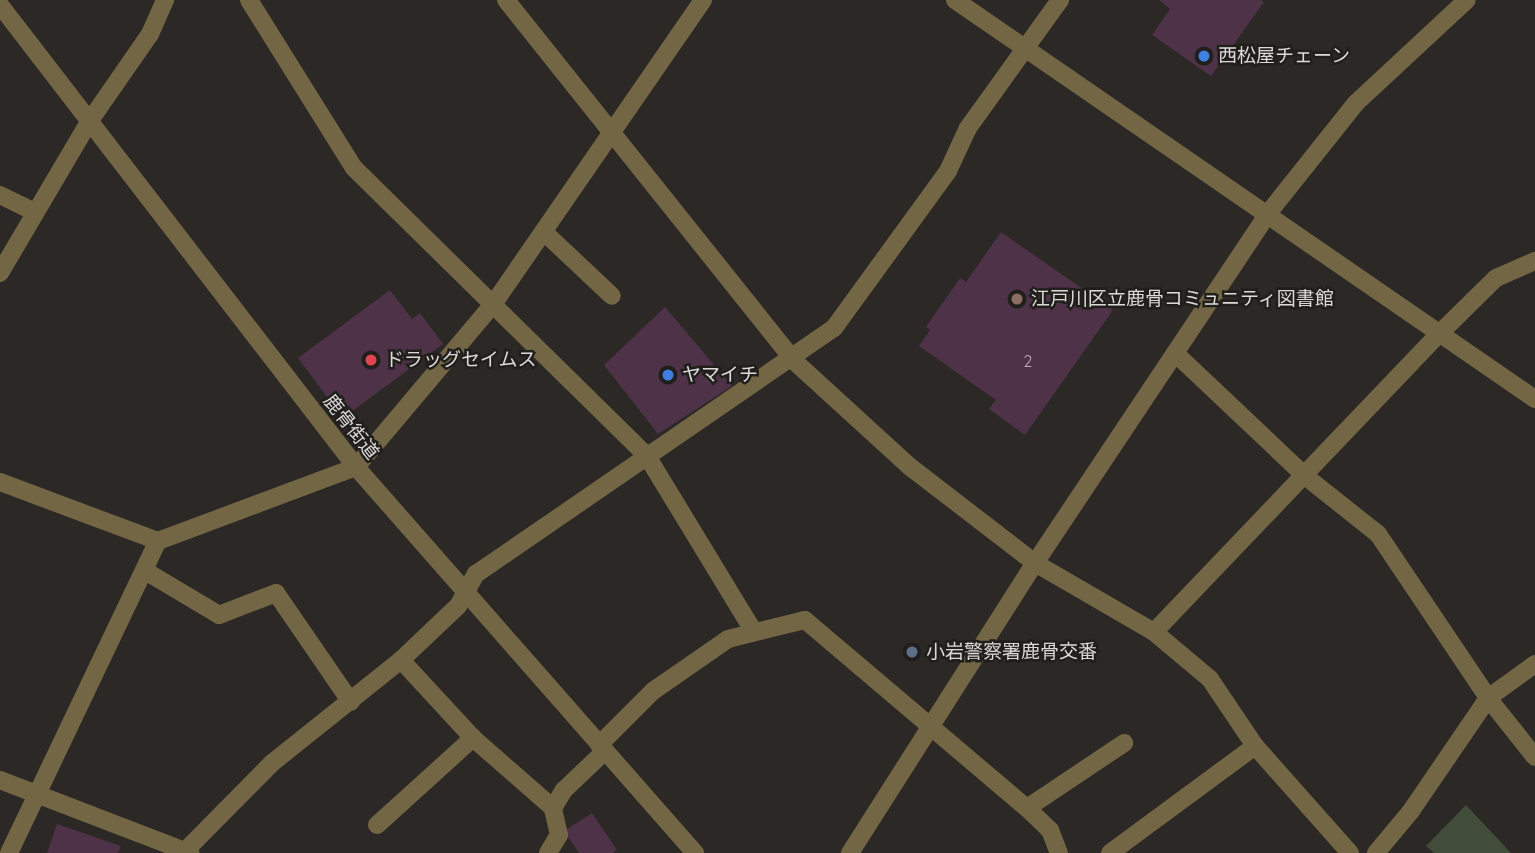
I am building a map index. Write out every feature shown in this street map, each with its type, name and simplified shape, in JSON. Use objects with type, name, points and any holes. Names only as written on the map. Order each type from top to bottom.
[{"type":"street","points":[[0,273],[89,122],[150,34],[165,0]]},
{"type":"street","points":[[249,0],[354,168],[647,456],[753,629]]},
{"type":"street","points":[[506,0],[793,360],[909,466],[1035,563],[1154,632],[1210,679],[1255,746],[1350,853]]},
{"type":"street","points":[[0,482],[158,541],[356,467],[494,303],[703,0]]},
{"type":"street","points":[[955,0],[1535,399]]},
{"type":"street","points":[[0,780],[187,852],[272,763],[401,660],[458,606],[465,588],[476,573],[793,360],[834,328],[948,171],[968,128],[1060,0]]},
{"type":"street","points":[[850,853],[1035,563],[1266,216],[1356,103],[1467,0]]},
{"type":"street","name":"鹿骨街道","points":[[0,5],[356,467],[695,853]]},
{"type":"street","points":[[0,195],[35,212]]},
{"type":"street","points":[[544,232],[612,296]]},
{"type":"street","points":[[1154,632],[1496,278],[1535,261]]},
{"type":"street","points":[[1175,353],[1305,476],[1378,534],[1488,698],[1535,757]]},
{"type":"street","points":[[9,853],[147,572],[158,541]]},
{"type":"street","points":[[147,572],[219,615],[276,593],[351,702]]},
{"type":"street","points":[[553,808],[564,790],[653,691],[728,639],[753,629],[805,620],[1027,808],[1050,830],[1059,853]]},
{"type":"street","points":[[401,660],[473,738],[553,808],[559,835],[568,853]]},
{"type":"street","points":[[1376,853],[1411,811],[1488,698],[1535,664]]},
{"type":"street","points":[[377,825],[473,738]]},
{"type":"street","points":[[1027,808],[1124,743]]},
{"type":"street","points":[[1110,853],[1255,746]]},
{"type":"street","points":[[548,853],[559,835]]},
{"type":"green space","points":[[1466,805],[1511,853],[1434,853],[1426,846]]},
{"type":"building","name":"西松屋チェーン","points":[[1159,0],[1264,2],[1211,76],[1152,35],[1170,9]]},
{"type":"building","points":[[1001,232],[1113,310],[1025,435],[989,409],[996,400],[919,346],[930,330],[926,327],[960,278],[966,282]]},
{"type":"building","points":[[390,290],[412,319],[420,313],[443,344],[343,418],[298,358]]},
{"type":"building","name":"ヤマイチ","points":[[665,307],[732,386],[658,434],[604,365]]},
{"type":"building","points":[[592,813],[617,850],[613,853],[579,853],[564,831]]},
{"type":"building","points":[[57,824],[121,846],[118,853],[47,853]]},
{"type":"place","name":"西松屋チェーン","points":[[1204,56]]},
{"type":"place","name":"江戸川区立鹿骨コミュニティ図書館","points":[[1017,299]]},
{"type":"place","name":"ドラッグセイムス","points":[[371,360]]},
{"type":"place","name":"ヤマイチ","points":[[668,375]]},
{"type":"place","name":"小岩警察署鹿骨交番","points":[[912,652]]}]
